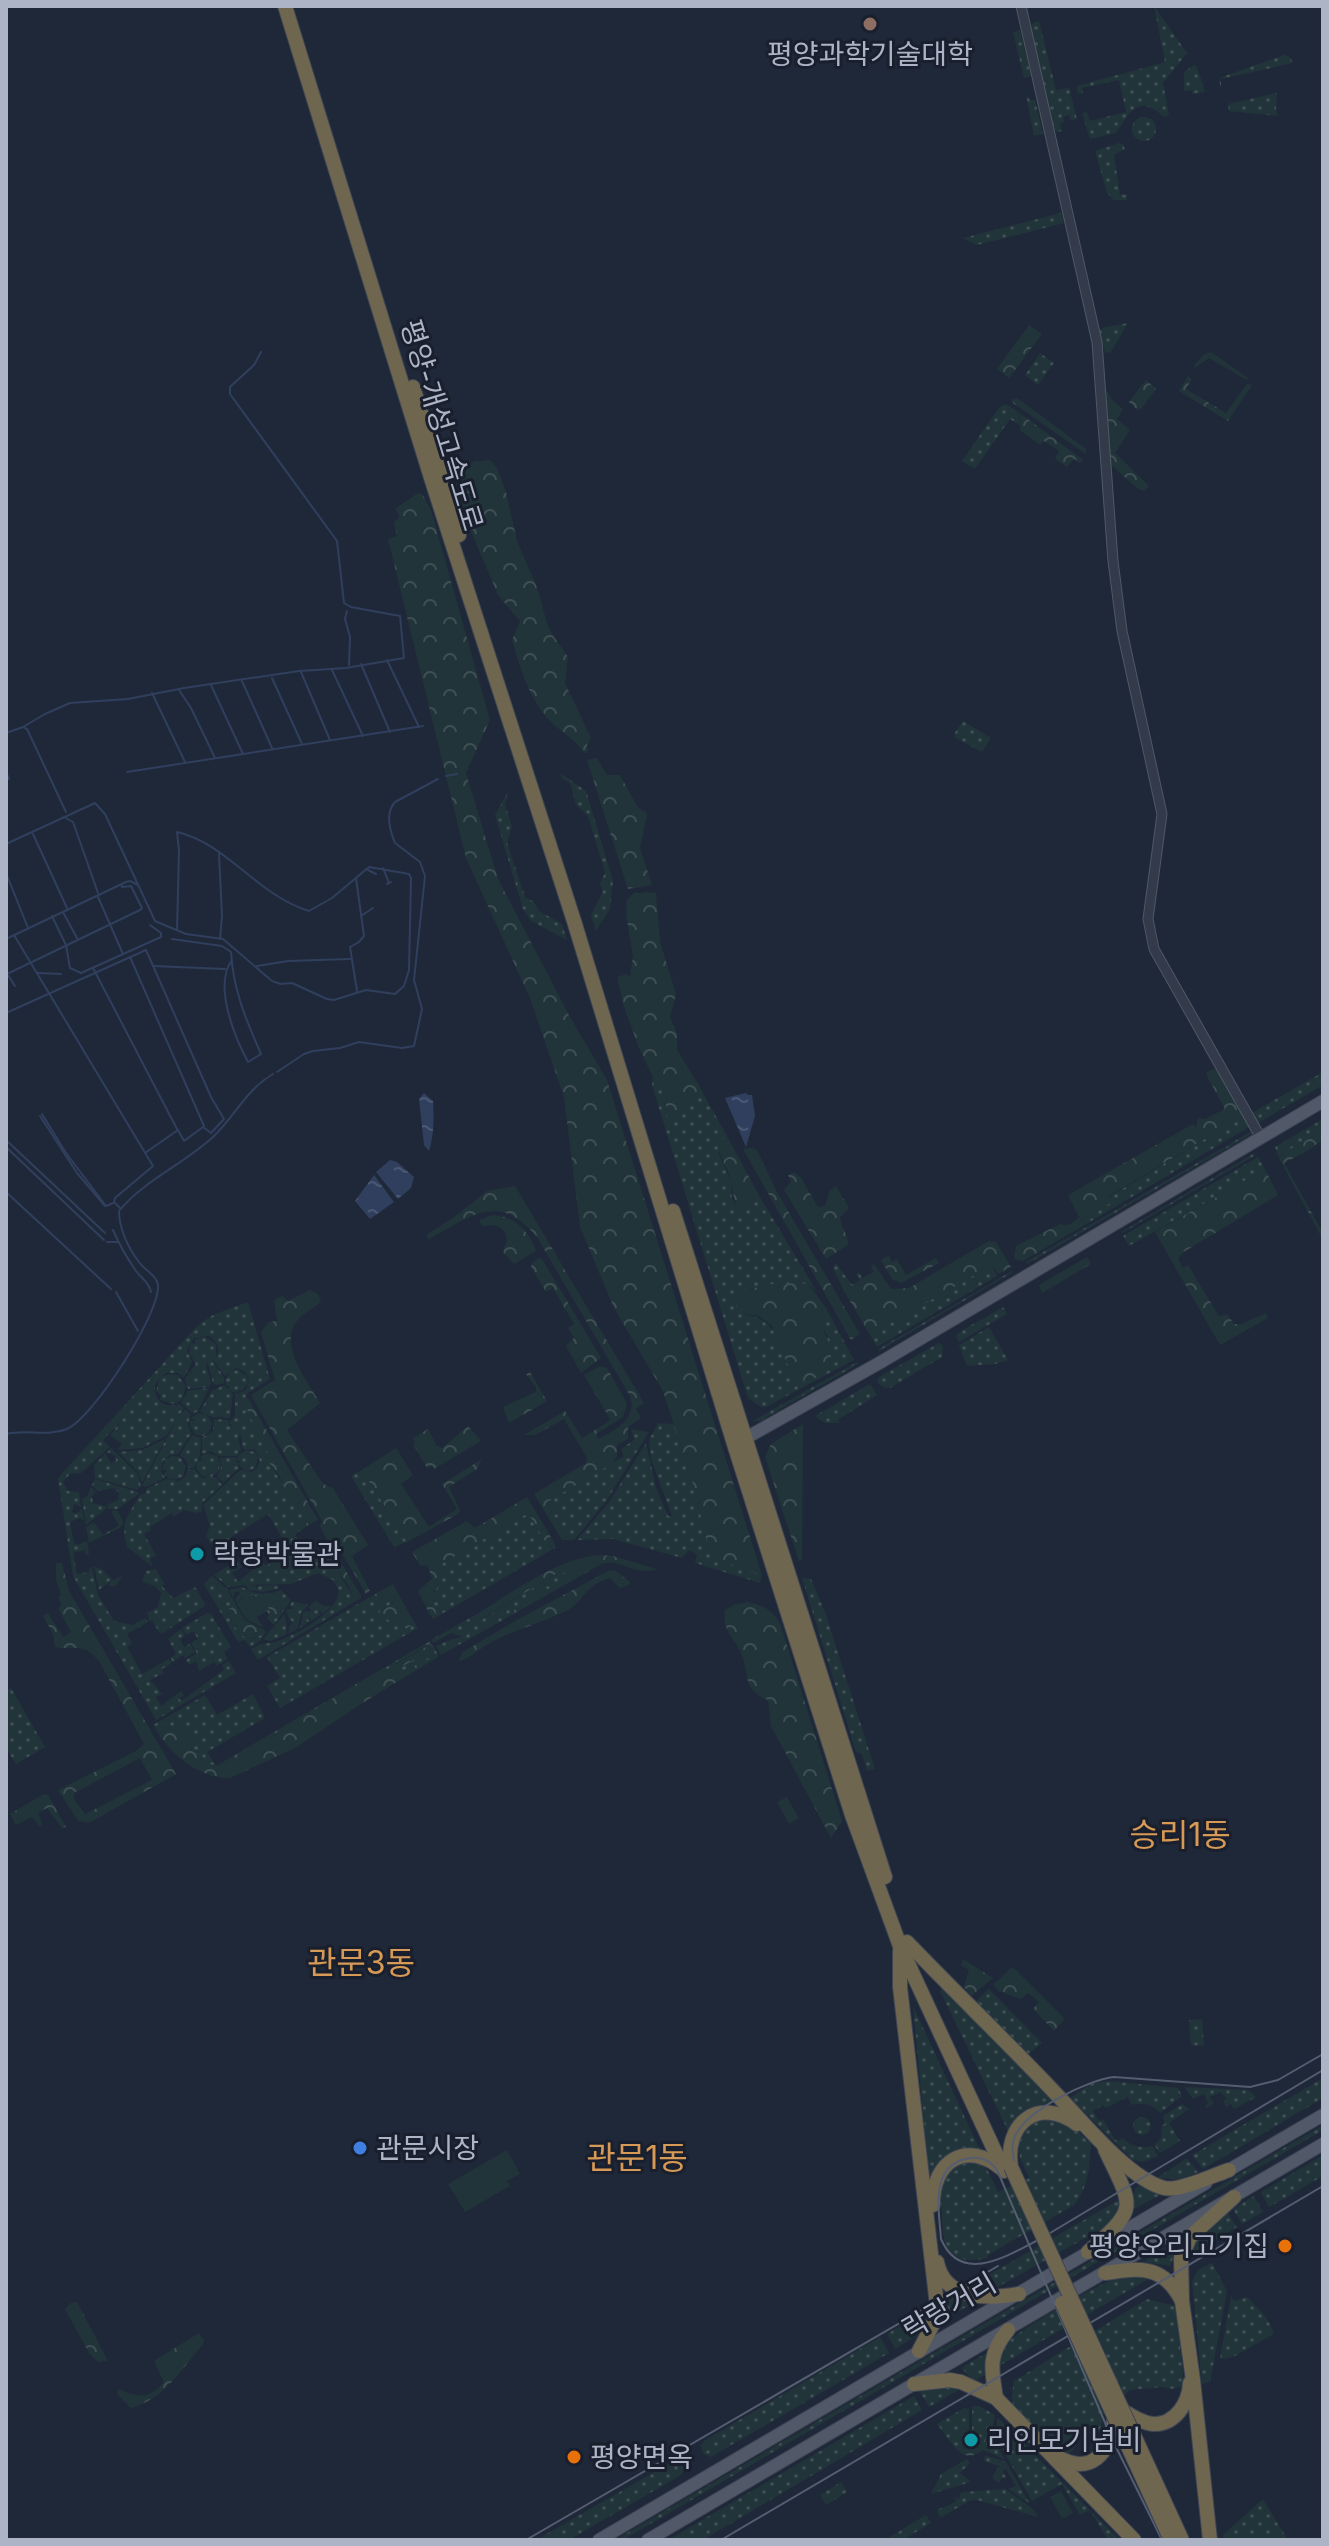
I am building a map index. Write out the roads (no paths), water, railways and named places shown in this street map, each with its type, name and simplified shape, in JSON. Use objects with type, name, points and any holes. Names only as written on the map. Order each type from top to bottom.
[{"type":"highway","name":"평양-개성고속도로","points":[[285,6],[432,481],[558,856]]},
{"type":"highway","name":"평양-개성고속도로","points":[[294,6],[558,856]]},
{"type":"highway","points":[[558,856],[852,1815],[904,1944],[1008,2169],[1171,2540]]},
{"type":"highway","points":[[904,1944],[1060,2097],[1103,2145],[1148,2180],[1166,2189],[1177,2188],[1229,2170]]},
{"type":"highway","points":[[904,1944],[900,1987],[938,2314],[919,2351]]},
{"type":"highway","points":[[1008,2169],[1011,2140],[1019,2125],[1028,2117],[1055,2112],[1091,2133]]},
{"type":"highway","points":[[1088,2252],[1116,2228],[1128,2203],[1103,2145]]},
{"type":"highway","points":[[1008,2169],[988,2158],[971,2155],[957,2158],[938,2175],[933,2197],[937,2267],[941,2276],[965,2294],[992,2299],[1019,2294]]},
{"type":"highway","points":[[1210,2540],[1182,2301],[1181,2258],[1198,2227],[1234,2197]]},
{"type":"highway","points":[[1105,2273],[1141,2268],[1156,2272],[1165,2278],[1182,2301]]},
{"type":"highway","points":[[996,2398],[991,2360],[997,2343],[1008,2330]]},
{"type":"highway","points":[[1118,2415],[1163,2423],[1183,2408],[1191,2379]]},
{"type":"highway","points":[[914,2384],[950,2380],[996,2398],[1134,2540]]},
{"type":"highway","points":[[1047,2450],[1069,2463],[1093,2460],[1107,2449],[1118,2415]]},
{"type":"highway","points":[[1118,2415],[1182,2540]]},
{"type":"main road","points":[[739,1442],[1323,1101]]},
{"type":"main road","name":"락랑거리","points":[[599,2540],[1323,2115]]},
{"type":"main road","name":"락랑거리","points":[[648,2540],[1323,2144]]},
{"type":"street","points":[[1021,6],[1097,342],[1113,561],[1122,631],[1162,814],[1148,919],[1150,936],[1154,949],[1261,1138]]},
{"type":"water","points":[[424,1093],[433,1101],[429,1151],[424,1145],[419,1099]]},
{"type":"water","points":[[746,1093],[752,1095],[755,1116],[746,1147],[725,1098]]},
{"type":"water","points":[[390,1160],[397,1162],[414,1177],[411,1188],[398,1199],[376,1172]]},
{"type":"water","points":[[374,1175],[394,1202],[370,1219],[355,1201]]},
{"type":"waterway","points":[[23,727],[70,703],[128,699],[184,688],[404,658],[400,616],[344,603],[337,541],[230,394],[230,387],[254,365],[261,352]]},
{"type":"waterway","points":[[347,611],[349,665]]},
{"type":"waterway","points":[[387,660],[419,727]]},
{"type":"waterway","points":[[361,664],[390,732]]},
{"type":"waterway","points":[[332,670],[363,736]]},
{"type":"waterway","points":[[301,672],[330,740]]},
{"type":"waterway","points":[[272,678],[302,744]]},
{"type":"waterway","points":[[242,681],[272,748]]},
{"type":"waterway","points":[[211,685],[243,754]]},
{"type":"waterway","points":[[179,690],[215,758]]},
{"type":"waterway","points":[[152,693],[185,762]]},
{"type":"waterway","points":[[127,772],[423,726]]},
{"type":"waterway","points":[[6,733],[23,727],[27,729],[66,812]]},
{"type":"waterway","points":[[6,772],[9,779]]},
{"type":"waterway","points":[[446,776],[457,774]]},
{"type":"waterway","points":[[277,1072],[304,1054],[359,1042],[402,1048],[414,1046],[422,1009],[414,980],[425,876],[420,862],[395,843],[389,817],[395,802],[438,779]]},
{"type":"waterway","points":[[6,844],[95,803],[105,814],[155,921],[186,934],[223,939],[272,981],[292,983],[334,1000],[366,990],[395,994],[404,986],[409,970],[411,878],[409,874],[369,867],[332,898],[309,911],[273,893],[211,847],[177,832],[177,930]]},
{"type":"waterway","points":[[64,817],[73,822],[98,893]]},
{"type":"waterway","points":[[33,834],[67,908]]},
{"type":"waterway","points":[[219,854],[220,939]]},
{"type":"waterway","points":[[383,868],[389,883]]},
{"type":"waterway","points":[[366,869],[376,874]]},
{"type":"waterway","points":[[6,873],[28,928]]},
{"type":"waterway","points":[[356,878],[364,936],[350,947],[357,991]]},
{"type":"waterway","points":[[6,939],[126,882],[138,885]]},
{"type":"waterway","points":[[387,884],[391,882]]},
{"type":"waterway","points":[[7,974],[140,910],[142,908],[131,886],[121,885]]},
{"type":"waterway","points":[[98,897],[123,954]]},
{"type":"waterway","points":[[361,916],[373,908]]},
{"type":"waterway","points":[[63,912],[77,938]]},
{"type":"waterway","points":[[52,916],[66,945],[70,968],[81,973],[161,937],[161,933],[150,925]]},
{"type":"waterway","points":[[14,935],[153,1166],[115,1198],[114,1202],[120,1208]]},
{"type":"waterway","points":[[172,939],[222,946],[231,952],[237,992],[261,1054],[248,1062],[232,1026],[225,997],[227,971],[232,960]]},
{"type":"waterway","points":[[6,1013],[146,950],[211,1097],[224,1119],[211,1133],[203,1127],[184,1141],[178,1130],[145,1153]]},
{"type":"waterway","points":[[130,957],[204,1126]]},
{"type":"waterway","points":[[257,966],[288,961],[350,959]]},
{"type":"waterway","points":[[153,966],[225,969]]},
{"type":"waterway","points":[[93,968],[177,1129]]},
{"type":"waterway","points":[[6,972],[15,986]]},
{"type":"waterway","points":[[38,973],[61,974]]},
{"type":"waterway","points":[[6,1434],[67,1429],[93,1406],[108,1386],[149,1317],[158,1285],[128,1244],[119,1211],[139,1191],[213,1137],[248,1095],[273,1074]]},
{"type":"waterway","points":[[42,1114],[66,1153],[106,1206],[113,1203]]},
{"type":"waterway","points":[[40,1116],[77,1173],[105,1206]]},
{"type":"waterway","points":[[6,1140],[105,1233]]},
{"type":"waterway","points":[[6,1147],[104,1240]]},
{"type":"waterway","points":[[6,1192],[111,1289]]},
{"type":"waterway","points":[[113,1230],[129,1261],[151,1292]]},
{"type":"waterway","points":[[107,1242],[118,1242]]},
{"type":"waterway","points":[[116,1292],[138,1331]]},
{"type":"tram line","points":[[1188,2540],[1014,2161],[1014,2139],[1022,2126],[1044,2107],[1102,2079],[1114,2077],[1250,2087],[1278,2080],[1323,2054]]},
{"type":"tram line","points":[[1162,2540],[1112,2439],[998,2172],[987,2161],[971,2158],[948,2169],[943,2178],[939,2202],[941,2239],[950,2253],[961,2261],[986,2263],[1028,2246],[1040,2239],[1323,2070]]},
{"type":"tram line","points":[[721,2540],[1323,2186]]},
{"type":"tram line","points":[[526,2540],[998,2266]]},
{"type":"place","name":"평양과학기술대학","points":[[870,24]]},
{"type":"place","name":"락랑박물관","points":[[197,1554]]},
{"type":"place","name":"관문시장","points":[[360,2148]]},
{"type":"place","name":"평양오리고기집","points":[[1285,2246]]},
{"type":"place","name":"리인모기념비","points":[[971,2440]]},
{"type":"place","name":"평양면옥","points":[[574,2457]]},
{"type":"district","name":"승리1동","points":[[1180,1835]]},
{"type":"district","name":"관문3동","points":[[361,1963]]},
{"type":"district","name":"관문1동","points":[[637,2158]]}]
